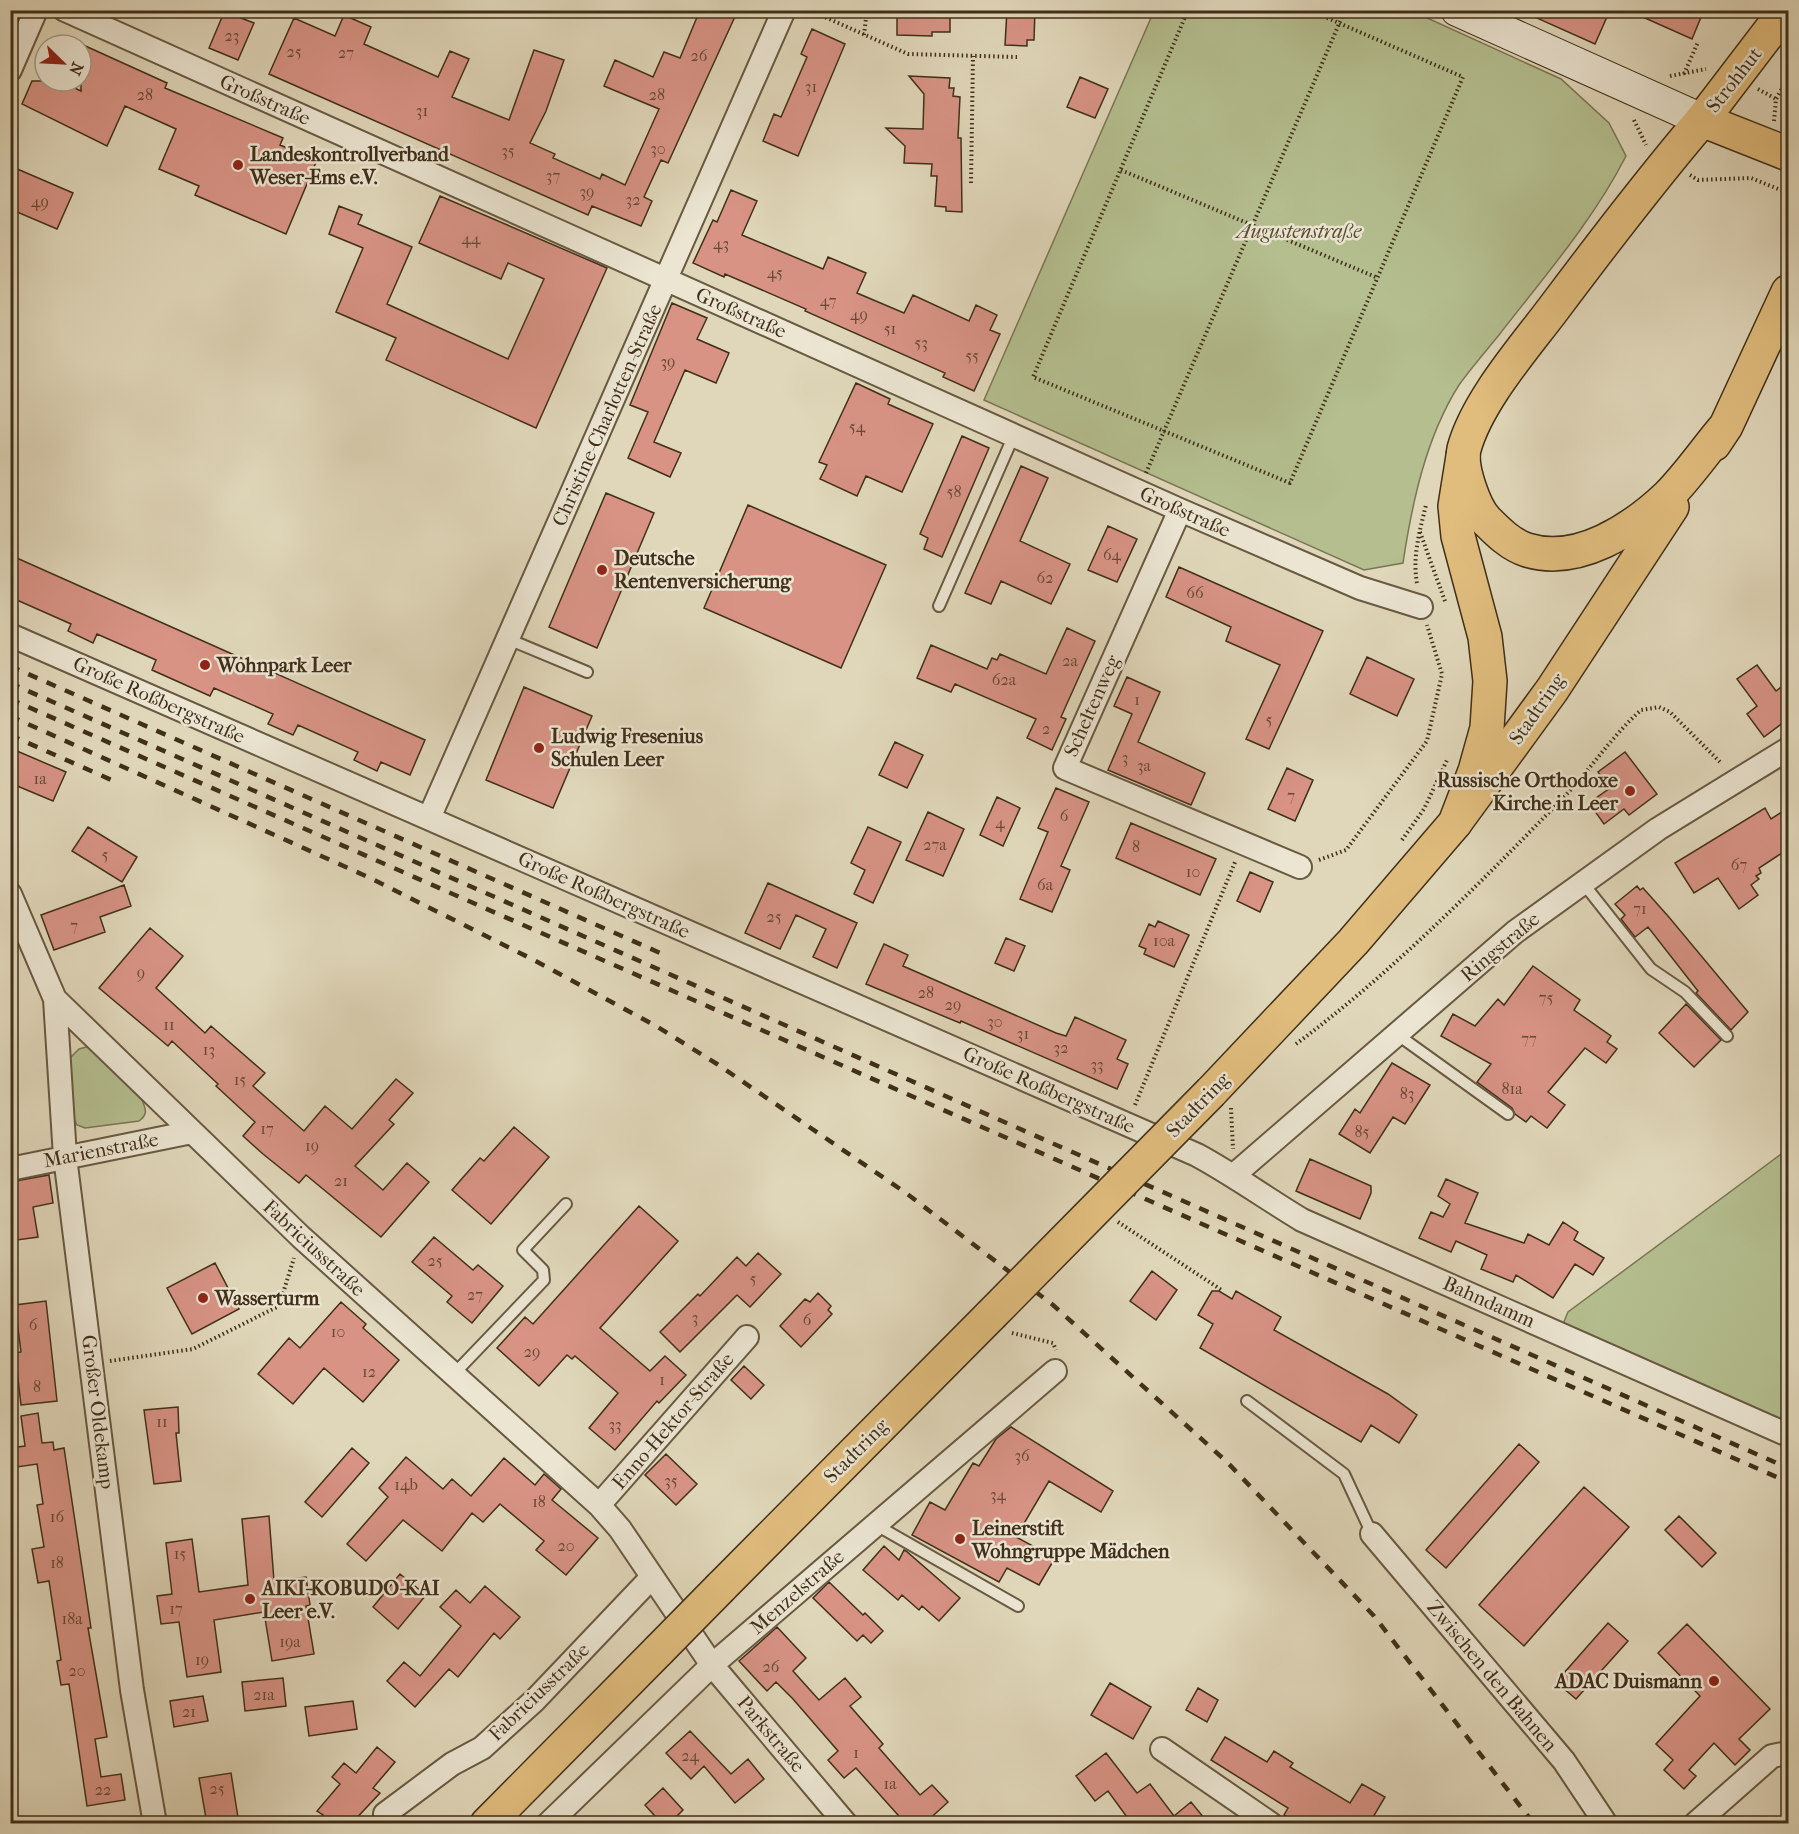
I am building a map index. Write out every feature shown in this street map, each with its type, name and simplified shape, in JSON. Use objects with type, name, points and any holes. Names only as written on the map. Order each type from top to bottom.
[{"type":"main road","name":"Strohhut","points":[[1455,823],[1475,771],[1487,728],[1490,681],[1485,637],[1458,536],[1455,506],[1464,451],[1490,396],[1513,363],[1595,251],[1702,120],[1786,10]]},
{"type":"main road","points":[[1702,120],[1788,154]]},
{"type":"main road","name":"Stadtring","points":[[488,1824],[722,1587],[1000,1323],[1221,1098],[1455,823],[1551,690],[1725,426],[1788,292]]},
{"type":"main road","points":[[1464,451],[1469,488],[1478,512],[1501,535],[1525,549],[1550,554],[1586,548],[1629,529],[1669,494],[1725,426]]},
{"type":"street","points":[[10,70],[36,10]]},
{"type":"street","name":"Großstraße","points":[[65,10],[1180,510],[1360,588],[1421,607]]},
{"type":"street","name":"Christine-Charlotten-Straße","points":[[429,818],[784,10]]},
{"type":"street","points":[[1457,10],[1702,120]]},
{"type":"street","name":"Scheltenweg","points":[[1180,510],[1065,768],[1300,867]]},
{"type":"street","name":"Große Roßbergstraße","points":[[10,635],[1197,1155]]},
{"type":"street","name":"Ringstraße","points":[[1234,1175],[1515,932],[1658,829],[1788,749]]},
{"type":"street","name":"Fabriciusstraße","points":[[10,894],[55,999],[301,1237],[598,1505],[620,1529],[698,1643]]},
{"type":"street","name":"Großer Oldekamp","points":[[55,999],[64,1157],[93,1364],[132,1690],[155,1824]]},
{"type":"street","name":"Marienstraße","points":[[10,1169],[192,1132]]},
{"type":"street","name":"Bahndamm","points":[[1197,1155],[1234,1175],[1259,1194],[1302,1220],[1788,1435]]},
{"type":"street","name":"Enno-Hektor-Straße","points":[[598,1505],[747,1337]]},
{"type":"street","name":"Menzelstraße","points":[[548,1824],[712,1665],[1055,1371]]},
{"type":"street","name":"Zwischen den Bahnen","points":[[1372,1534],[1564,1761],[1606,1824]]},
{"type":"street","name":"Fabriciusstraße","points":[[385,1814],[452,1764],[482,1748],[535,1700],[652,1577]]},
{"type":"street","name":"Parkstraße","points":[[698,1643],[712,1665],[846,1824]]},
{"type":"street","points":[[1162,1749],[1271,1824]]},
{"type":"street","points":[[1695,1824],[1772,1756],[1788,1753]]},
{"type":"lane","points":[[939,606],[1014,435]]},
{"type":"lane","points":[[508,639],[587,672]]},
{"type":"lane","points":[[1583,883],[1651,969],[1685,992],[1727,1036]]},
{"type":"lane","points":[[1398,1035],[1508,1114]]},
{"type":"lane","points":[[453,1375],[544,1280],[543,1270],[523,1250],[567,1204]]},
{"type":"lane","points":[[1247,1401],[1344,1474],[1372,1534]]},
{"type":"lane","points":[[876,1525],[1018,1606]]},
{"type":"path","points":[[808,10],[908,54],[1017,57]]},
{"type":"path","points":[[864,35],[867,10]]},
{"type":"path","points":[[1188,10],[1033,377],[1290,483],[1463,76],[1309,10]]},
{"type":"path","points":[[1138,491],[1345,10]]},
{"type":"path","points":[[1684,75],[1698,42]]},
{"type":"path","points":[[970,183],[973,56]]},
{"type":"path","points":[[1674,76],[1716,65]]},
{"type":"path","points":[[1777,115],[1776,99],[1788,78]]},
{"type":"path","points":[[1638,123],[1649,153]]},
{"type":"path","points":[[1121,170],[1378,278]]},
{"type":"path","points":[[1698,180],[1750,178],[1788,193]]},
{"type":"path","points":[[1419,532],[1446,606]]},
{"type":"path","points":[[1300,867],[1346,850],[1427,741],[1442,674],[1421,607]]},
{"type":"path","points":[[1290,1048],[1357,996],[1418,941],[1566,795],[1641,710],[1659,707],[1670,712],[1709,749],[1735,782]]},
{"type":"path","points":[[1398,845],[1424,809],[1451,752]]},
{"type":"path","points":[[1127,1125],[1242,844]]},
{"type":"path","points":[[1221,1098],[1233,1149]]},
{"type":"path","points":[[1116,1221],[1223,1291]]},
{"type":"path","points":[[93,1364],[193,1349],[279,1306],[301,1237]]},
{"type":"path","points":[[1000,1323],[1053,1343]]},
{"type":"green space","name":"Augustenstraße","points":[[1154,11],[1412,11],[1561,79],[1609,123],[1626,156],[1583,226],[1459,385],[1447,405],[1422,471],[1403,563],[1364,570],[984,400]]},
{"type":"green space","points":[[90,1046],[142,1100],[145,1112],[139,1121],[85,1128],[77,1125],[73,1117],[70,1058],[79,1049]]},
{"type":"green space","points":[[1788,1149],[1788,1431],[1560,1331],[1568,1312]]},
{"type":"building","points":[[225,10],[244,10],[241,18],[254,23],[238,60],[209,48]]},
{"type":"building","points":[[700,10],[738,10],[668,163],[661,160],[644,197],[652,201],[641,226],[592,206],[588,215],[269,74],[294,18],[335,36],[344,15],[371,27],[364,44],[438,77],[450,51],[469,59],[452,97],[509,120],[534,50],[564,60],[546,111],[530,143],[555,154],[553,158],[600,179],[602,174],[625,185],[659,109],[604,86],[615,60],[653,77],[664,52],[680,58]]},
{"type":"building","points":[[897,10],[950,10],[950,32],[932,32],[932,36],[897,35]]},
{"type":"building","points":[[1007,10],[1035,10],[1034,40],[1027,40],[1027,46],[1005,45]]},
{"type":"building","points":[[1519,10],[1610,10],[1595,44]]},
{"type":"building","points":[[1627,10],[1704,10],[1692,39]]},
{"type":"building","points":[[812,29],[845,44],[798,156],[763,141],[774,114],[781,117],[807,57],[801,54]]},
{"type":"building","name":"Landeskontrollverband Weser-Ems e.V.","points":[[93,49],[167,83],[165,88],[283,138],[280,145],[317,160],[286,234],[195,195],[199,186],[159,169],[176,129],[125,106],[107,146],[22,104],[32,81],[33,93],[93,93]]},
{"type":"building","points":[[909,76],[950,78],[949,88],[954,88],[953,96],[960,97],[958,138],[961,138],[962,212],[946,211],[946,207],[935,206],[937,176],[931,176],[932,164],[904,163],[905,146],[886,128],[923,129],[924,94]]},
{"type":"building","points":[[1080,77],[1108,89],[1095,118],[1067,107]]},
{"type":"building","points":[[15,168],[73,193],[57,229],[10,209],[10,178]]},
{"type":"building","points":[[731,190],[757,201],[742,235],[823,269],[828,257],[866,273],[857,293],[904,313],[913,295],[969,321],[976,305],[997,315],[990,330],[1000,334],[974,391],[943,377],[945,373],[805,311],[806,309],[725,274],[724,277],[693,263],[713,220],[717,222]]},
{"type":"building","points":[[440,196],[607,268],[536,428],[386,360],[396,338],[336,312],[363,248],[329,234],[339,206],[362,215],[358,224],[412,247],[387,304],[508,359],[544,279],[508,263],[501,279],[419,243]]},
{"type":"building","points":[[672,303],[707,318],[697,339],[729,353],[716,383],[685,370],[654,442],[681,453],[670,477],[628,458],[648,412],[630,405]]},
{"type":"building","points":[[856,383],[890,399],[888,404],[933,424],[902,492],[866,476],[857,496],[820,479],[827,465],[819,462]]},
{"type":"building","points":[[962,436],[989,448],[942,557],[924,549],[928,538],[920,534]]},
{"type":"building","points":[[1021,466],[1048,478],[1020,541],[1070,564],[1051,604],[1001,581],[991,604],[965,593]]},
{"type":"building","name":"Deutsche Rentenversicherung","points":[[606,493],[654,513],[597,648],[549,627]]},
{"type":"building","points":[[748,505],[886,565],[841,668],[704,608]]},
{"type":"building","points":[[1108,526],[1137,539],[1117,582],[1088,570]]},
{"type":"building","name":"Wohnpark Leer","points":[[10,555],[425,740],[410,775],[381,762],[377,771],[354,760],[358,752],[298,725],[293,735],[268,724],[273,714],[214,688],[210,696],[152,670],[156,660],[97,634],[93,643],[68,631],[71,624],[10,597]]},
{"type":"building","points":[[1179,567],[1323,631],[1269,749],[1246,739],[1280,665],[1226,641],[1231,627],[1166,597]]},
{"type":"building","points":[[1067,628],[1095,641],[1061,717],[1066,719],[1052,750],[1027,738],[1036,719],[955,684],[951,692],[917,678],[931,645],[987,669],[992,658],[997,660],[1000,654],[1046,674]]},
{"type":"building","points":[[1367,657],[1414,679],[1397,716],[1350,694]]},
{"type":"building","points":[[1757,665],[1776,691],[1788,682],[1788,719],[1764,737],[1747,714],[1757,706],[1737,679]]},
{"type":"building","points":[[1127,677],[1160,692],[1138,742],[1205,773],[1191,805],[1108,770],[1132,714],[1114,706]]},
{"type":"building","name":"Ludwig Fresenius Schulen Leer","points":[[524,687],[592,716],[553,808],[486,780]]},
{"type":"building","points":[[895,742],[923,755],[907,788],[879,775]]},
{"type":"building","points":[[10,748],[66,772],[53,801],[10,783]]},
{"type":"building","name":"Russische Orthodoxe Kirche in Leer","points":[[1625,752],[1657,794],[1629,815],[1624,809],[1604,824],[1589,803],[1610,788],[1598,772]]},
{"type":"building","points":[[1287,768],[1313,780],[1295,821],[1268,809]]},
{"type":"building","points":[[1056,788],[1089,802],[1061,866],[1070,870],[1052,912],[1020,899],[1048,832],[1038,828]]},
{"type":"building","points":[[997,797],[1020,808],[1003,846],[980,835]]},
{"type":"building","points":[[1765,808],[1771,819],[1788,808],[1788,849],[1759,868],[1761,873],[1756,876],[1759,879],[1751,885],[1758,895],[1739,909],[1718,878],[1694,893],[1675,863]]},
{"type":"building","points":[[928,812],[964,829],[943,876],[906,860]]},
{"type":"building","points":[[1131,823],[1216,859],[1200,895],[1116,858]]},
{"type":"building","points":[[88,827],[137,857],[122,882],[72,851]]},
{"type":"building","points":[[868,827],[901,842],[873,903],[854,894],[865,870],[851,863]]},
{"type":"building","points":[[1250,872],[1273,882],[1260,912],[1237,901]]},
{"type":"building","points":[[768,883],[857,923],[837,968],[813,957],[826,929],[796,915],[780,949],[745,933]]},
{"type":"building","points":[[124,885],[131,906],[100,917],[105,932],[54,950],[41,915]]},
{"type":"building","points":[[1637,886],[1640,890],[1643,888],[1668,916],[1748,1012],[1731,1030],[1696,993],[1698,991],[1648,927],[1635,937],[1621,919],[1625,915],[1615,904]]},
{"type":"building","points":[[1158,921],[1189,935],[1174,967],[1144,954],[1146,949],[1139,946],[1149,924],[1155,927]]},
{"type":"building","points":[[150,928],[183,956],[156,988],[205,1033],[211,1026],[265,1073],[253,1086],[304,1131],[325,1106],[352,1129],[396,1079],[413,1093],[389,1120],[394,1124],[355,1166],[383,1190],[407,1163],[429,1182],[381,1237],[306,1175],[299,1183],[263,1154],[243,1136],[255,1122],[216,1086],[218,1084],[172,1041],[168,1046],[99,988]]},
{"type":"building","points":[[1006,938],[1025,946],[1014,971],[995,963]]},
{"type":"building","points":[[884,944],[908,955],[903,966],[1056,1033],[1066,1036],[1075,1017],[1126,1040],[1117,1059],[1128,1064],[1117,1089],[961,1021],[960,1023],[866,984]]},
{"type":"building","points":[[1533,966],[1580,1000],[1574,1010],[1611,1036],[1607,1042],[1617,1049],[1606,1063],[1585,1048],[1548,1092],[1565,1105],[1547,1128],[1531,1116],[1526,1122],[1515,1114],[1512,1108],[1477,1082],[1491,1064],[1441,1036],[1453,1014],[1475,1026],[1498,999],[1504,1005]]},
{"type":"building","points":[[1686,1004],[1721,1040],[1694,1067],[1659,1033]]},
{"type":"building","points":[[1392,1063],[1430,1085],[1405,1124],[1393,1117],[1370,1153],[1339,1134],[1355,1109],[1360,1113]]},
{"type":"building","points":[[514,1127],[549,1157],[491,1224],[452,1190],[480,1158],[484,1161]]},
{"type":"building","points":[[1310,1159],[1371,1186],[1371,1193],[1360,1219],[1296,1191]]},
{"type":"building","points":[[49,1175],[53,1203],[33,1207],[38,1237],[17,1240],[14,1219],[10,1219],[10,1182]]},
{"type":"building","points":[[1446,1179],[1478,1193],[1465,1223],[1524,1243],[1528,1234],[1549,1245],[1563,1222],[1578,1232],[1574,1240],[1604,1258],[1593,1275],[1575,1264],[1553,1298],[1516,1275],[1513,1282],[1481,1269],[1487,1255],[1456,1241],[1451,1252],[1419,1238],[1431,1212],[1443,1217],[1450,1204],[1438,1196]]},
{"type":"building","points":[[639,1206],[678,1241],[600,1328],[650,1371],[665,1356],[686,1375],[659,1403],[657,1401],[615,1450],[589,1428],[618,1393],[575,1356],[572,1359],[567,1355],[539,1386],[497,1348],[525,1317],[533,1324]]},
{"type":"building","points":[[434,1237],[473,1270],[478,1265],[503,1286],[472,1323],[447,1302],[452,1296],[412,1262]]},
{"type":"building","points":[[758,1253],[781,1274],[750,1307],[737,1295],[680,1352],[660,1332],[698,1294],[700,1296],[737,1257],[746,1266]]},
{"type":"building","name":"Wasserturm","points":[[215,1263],[239,1309],[192,1334],[167,1288]]},
{"type":"building","points":[[1152,1271],[1177,1290],[1156,1320],[1130,1301]]},
{"type":"building","points":[[1212,1291],[1219,1291],[1232,1299],[1236,1291],[1281,1317],[1274,1330],[1388,1394],[1417,1415],[1399,1443],[1371,1425],[1361,1442],[1200,1348],[1213,1324],[1198,1315]]},
{"type":"building","points":[[818,1293],[831,1306],[828,1310],[832,1314],[801,1347],[780,1326],[805,1299],[810,1302]]},
{"type":"building","points":[[46,1301],[57,1401],[21,1405],[15,1353],[21,1352],[15,1305]]},
{"type":"building","points":[[341,1302],[366,1324],[363,1328],[399,1360],[363,1402],[324,1368],[293,1404],[258,1374],[289,1338],[300,1348]]},
{"type":"building","points":[[744,1366],[764,1385],[751,1399],[731,1380]]},
{"type":"building","points":[[178,1407],[179,1433],[176,1433],[181,1481],[154,1484],[144,1410]]},
{"type":"building","points":[[38,1413],[42,1443],[53,1442],[54,1450],[64,1448],[91,1628],[88,1628],[107,1737],[95,1739],[101,1777],[121,1774],[125,1800],[87,1806],[69,1684],[61,1685],[57,1661],[61,1660],[49,1581],[38,1583],[32,1549],[44,1547],[37,1505],[43,1504],[37,1464],[10,1468],[10,1448],[25,1446],[21,1416]]},
{"type":"building","points":[[1011,1427],[1113,1491],[1101,1512],[1049,1481],[1016,1537],[1055,1558],[1039,1585],[1007,1568],[999,1582],[912,1535],[930,1502],[945,1510],[973,1463],[979,1466],[996,1439]]},
{"type":"building","points":[[1519,1444],[1539,1462],[1446,1568],[1426,1550]]},
{"type":"building","points":[[352,1448],[369,1463],[322,1517],[305,1502]]},
{"type":"building","points":[[666,1454],[697,1484],[676,1505],[645,1475]]},
{"type":"building","points":[[406,1457],[443,1489],[452,1479],[471,1496],[504,1458],[535,1485],[544,1474],[561,1489],[552,1500],[598,1538],[566,1575],[536,1550],[544,1541],[500,1504],[483,1522],[472,1513],[442,1551],[403,1520],[366,1561],[347,1544],[388,1497],[379,1488]]},
{"type":"building","points":[[1584,1487],[1629,1527],[1524,1646],[1479,1605]]},
{"type":"building","points":[[269,1516],[274,1581],[306,1577],[310,1605],[306,1606],[314,1654],[272,1661],[264,1612],[214,1620],[221,1672],[187,1677],[179,1622],[161,1624],[157,1596],[172,1594],[166,1543],[192,1539],[199,1592],[248,1585],[242,1519]]},
{"type":"building","points":[[1679,1516],[1716,1553],[1702,1567],[1665,1530]]},
{"type":"building","points":[[884,1546],[899,1560],[904,1550],[906,1551],[960,1598],[939,1621],[922,1606],[919,1610],[902,1595],[898,1600],[863,1570]]},
{"type":"building","points":[[400,1574],[426,1595],[398,1629],[373,1607]]},
{"type":"building","points":[[829,1582],[883,1631],[871,1643],[863,1635],[857,1641],[813,1598]]},
{"type":"building","points":[[485,1586],[520,1617],[500,1639],[494,1633],[458,1677],[449,1669],[415,1707],[387,1681],[404,1662],[420,1676],[461,1626],[440,1607],[456,1590],[470,1603]]},
{"type":"building","points":[[1608,1623],[1628,1641],[1576,1699],[1556,1682]]},
{"type":"building","name":"ADAC Duismann","points":[[1687,1624],[1770,1709],[1739,1739],[1750,1750],[1735,1765],[1714,1743],[1689,1770],[1696,1776],[1684,1789],[1664,1770],[1673,1760],[1656,1744],[1700,1696],[1658,1653]]},
{"type":"building","points":[[777,1627],[806,1658],[793,1671],[819,1700],[845,1678],[861,1697],[850,1706],[883,1744],[879,1748],[920,1795],[932,1785],[948,1802],[924,1824],[906,1824],[856,1768],[844,1778],[828,1760],[838,1751],[793,1699],[776,1682],[767,1691],[739,1661]]},
{"type":"building","points":[[283,1678],[286,1706],[245,1711],[242,1682]]},
{"type":"building","points":[[1110,1683],[1151,1707],[1133,1739],[1091,1715]]},
{"type":"building","points":[[1198,1688],[1218,1700],[1207,1722],[1186,1710]]},
{"type":"building","points":[[203,1696],[208,1721],[174,1727],[170,1701]]},
{"type":"building","points":[[353,1701],[357,1729],[309,1736],[305,1707]]},
{"type":"building","points":[[690,1731],[731,1774],[748,1759],[764,1779],[735,1803],[704,1766],[691,1779],[666,1753]]},
{"type":"building","points":[[1225,1737],[1267,1762],[1274,1751],[1293,1763],[1290,1767],[1350,1803],[1362,1784],[1385,1797],[1369,1824],[1298,1824],[1284,1815],[1288,1808],[1211,1760]]},
{"type":"building","points":[[377,1747],[395,1762],[373,1788],[380,1793],[351,1824],[316,1824],[323,1815],[317,1811],[340,1784],[332,1777],[344,1763],[356,1773]]},
{"type":"building","points":[[1106,1753],[1137,1793],[1150,1784],[1174,1816],[1191,1802],[1209,1824],[1132,1824],[1108,1791],[1095,1801],[1076,1776]]},
{"type":"building","points":[[231,1773],[239,1824],[207,1824],[199,1778]]},
{"type":"building","points":[[663,1788],[683,1810],[669,1824],[662,1824],[645,1805]]},
{"type":"railway","points":[[10,666],[667,956]]},
{"type":"railway","points":[[10,683],[1788,1468]]},
{"type":"railway","points":[[10,699],[1788,1482]]},
{"type":"railway","points":[[10,716],[368,877],[532,959],[656,1026],[717,1064],[906,1193],[1053,1305],[1227,1462],[1374,1616],[1534,1824]]},
{"type":"railway","points":[[10,735],[116,782]]},
{"type":"place","name":"Landeskontrollverband Weser-Ems e.V.","points":[[238,165]]},
{"type":"place","name":"Deutsche Rentenversicherung","points":[[602,570]]},
{"type":"place","name":"Wohnpark Leer","points":[[205,665]]},
{"type":"place","name":"Ludwig Fresenius Schulen Leer","points":[[539,748]]},
{"type":"place","name":"Russische Orthodoxe Kirche in Leer","points":[[1630,791]]},
{"type":"place","name":"Wasserturm","points":[[203,1298]]},
{"type":"place","name":"Leinerstift Wohngruppe Mädchen","points":[[960,1539]]},
{"type":"place","name":"AIKI-KOBUDO-KAI Leer e.V.","points":[[250,1599]]},
{"type":"place","name":"ADAC Duismann","points":[[1714,1681]]}]
